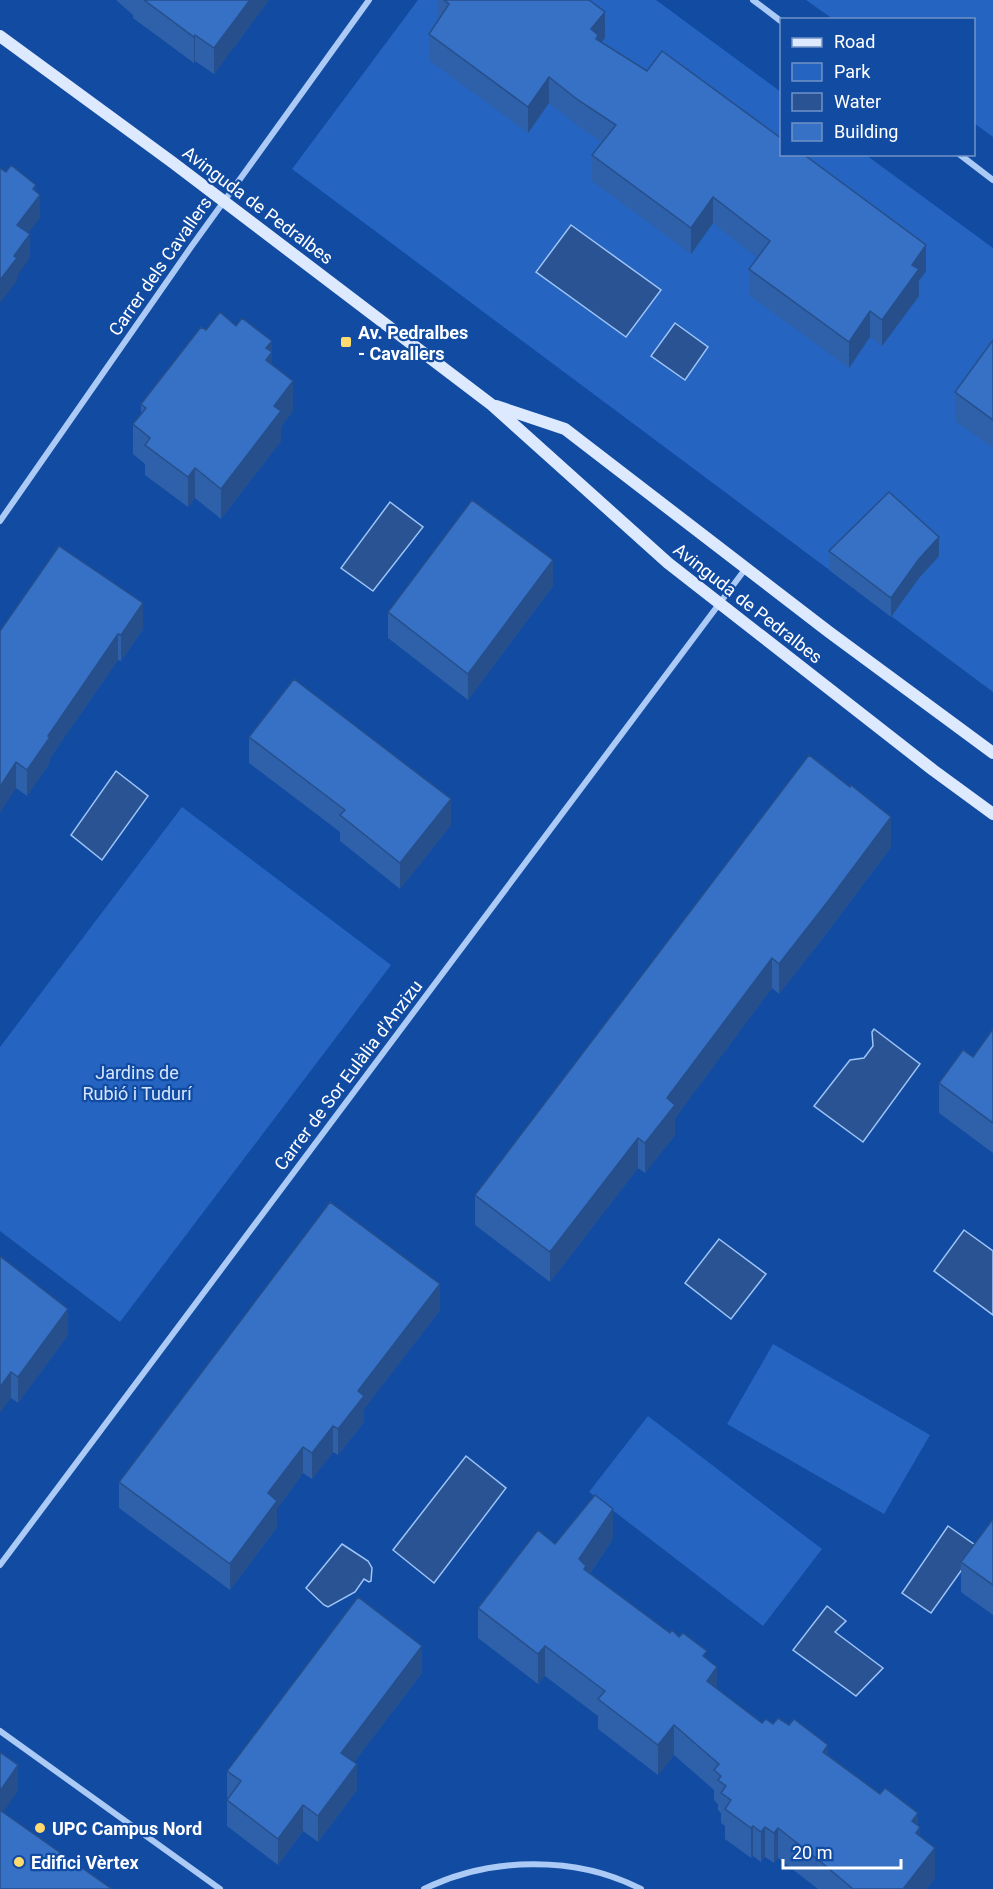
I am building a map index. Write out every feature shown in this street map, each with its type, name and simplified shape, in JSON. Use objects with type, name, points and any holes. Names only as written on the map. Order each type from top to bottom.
[{"type":"street","name":"Carrer dels Cavallers","points":[[0,521],[223,202],[369,0]]},
{"type":"street","points":[[753,0],[780,20]]},
{"type":"street","name":"Avinguda de Pedralbes","points":[[0,36],[147,144],[492,405],[668,563],[933,770],[993,814]]},
{"type":"street","points":[[962,156],[993,180]]},
{"type":"street","name":"Avinguda de Pedralbes","points":[[492,405],[565,429],[993,753]]},
{"type":"street","name":"Carrer de Sor Eulàlia d'Anzizu","points":[[0,1565],[746,568]]},
{"type":"street","points":[[0,1731],[220,1889]]},
{"type":"street","points":[[424,1889],[443,1880],[488,1868],[536,1864],[582,1869],[628,1882],[641,1889]]},
{"type":"green space","points":[[418,0],[656,0],[780,91],[780,156],[867,156],[993,248],[993,692],[292,169]]},
{"type":"green space","points":[[806,0],[993,0],[993,137],[975,124],[975,18],[832,18]]},
{"type":"green space","name":"Jardins de Rubió i Tudurí","points":[[182,807],[391,965],[120,1322],[0,1231],[0,1047]]},
{"type":"green space","points":[[773,1344],[930,1435],[884,1514],[727,1424]]},
{"type":"green space","points":[[648,1416],[822,1549],[763,1626],[589,1492]]},
{"type":"water","points":[[571,225],[661,290],[626,337],[536,272]]},
{"type":"water","points":[[675,323],[708,347],[685,380],[651,356]]},
{"type":"water","points":[[390,502],[423,527],[373,591],[341,568]]},
{"type":"water","points":[[116,771],[148,796],[102,860],[71,835]]},
{"type":"water","points":[[874,1029],[920,1064],[863,1142],[814,1106],[850,1060],[864,1058],[873,1046],[872,1032]]},
{"type":"water","points":[[964,1230],[993,1251],[993,1315],[934,1271]]},
{"type":"water","points":[[719,1239],[766,1274],[731,1319],[685,1283]]},
{"type":"water","points":[[466,1456],[506,1488],[434,1583],[393,1550]]},
{"type":"water","points":[[948,1526],[978,1547],[931,1613],[902,1593]]},
{"type":"water","points":[[342,1544],[368,1561],[372,1568],[371,1581],[364,1579],[355,1592],[328,1607],[306,1588]]},
{"type":"water","points":[[827,1606],[846,1621],[835,1632],[883,1668],[856,1696],[793,1650]]},
{"type":"building","points":[[144,0],[250,0],[214,48],[195,35],[194,37]]},
{"type":"building","points":[[444,0],[589,0],[605,12],[591,29],[598,35],[596,39],[647,71],[662,51],[780,138],[780,156],[806,156],[926,245],[912,265],[919,269],[882,320],[870,311],[849,342],[749,269],[770,241],[713,197],[691,228],[592,155],[616,125],[578,100],[549,77],[528,107],[429,34],[449,4]]},
{"type":"building","points":[[11,165],[36,185],[33,189],[40,195],[17,225],[30,234],[14,256],[17,258],[0,280],[0,168],[6,172]]},
{"type":"building","points":[[220,312],[236,326],[242,318],[272,341],[266,348],[272,352],[266,360],[293,381],[274,406],[281,411],[221,489],[195,468],[188,477],[145,445],[150,438],[133,424],[146,408],[141,404],[201,327],[206,330]]},
{"type":"building","points":[[993,340],[993,420],[955,392]]},
{"type":"building","points":[[889,492],[939,537],[919,559],[891,598],[829,551]]},
{"type":"building","points":[[472,500],[553,560],[468,674],[388,612]]},
{"type":"building","points":[[59,546],[143,603],[121,635],[118,634],[27,770],[16,762],[0,787],[0,631]]},
{"type":"building","points":[[294,679],[451,799],[400,863],[340,815],[345,810],[249,737]]},
{"type":"building","points":[[809,755],[891,817],[779,964],[772,958],[667,1098],[675,1105],[645,1143],[638,1138],[550,1252],[475,1195]]},
{"type":"building","points":[[993,1029],[993,1123],[939,1083],[963,1050],[973,1057]]},
{"type":"building","points":[[330,1202],[440,1284],[358,1391],[364,1396],[338,1429],[333,1426],[312,1453],[303,1447],[268,1493],[277,1501],[230,1564],[119,1482]]},
{"type":"building","points":[[0,1256],[68,1309],[18,1377],[11,1372],[0,1387]]},
{"type":"building","points":[[595,1495],[613,1509],[579,1559],[586,1566],[584,1569],[670,1633],[672,1630],[679,1637],[683,1633],[707,1651],[703,1656],[717,1667],[707,1681],[762,1723],[766,1719],[773,1724],[778,1718],[789,1725],[794,1719],[828,1745],[823,1752],[880,1794],[885,1788],[918,1813],[912,1821],[920,1827],[916,1833],[935,1848],[903,1889],[853,1889],[778,1828],[774,1833],[765,1827],[761,1832],[753,1826],[751,1828],[725,1809],[731,1800],[721,1793],[726,1786],[718,1780],[721,1776],[714,1770],[719,1764],[674,1725],[658,1745],[598,1699],[605,1691],[545,1646],[538,1654],[478,1608],[538,1530],[555,1544]]},
{"type":"building","points":[[993,1519],[993,1585],[961,1562]]},
{"type":"building","points":[[358,1597],[422,1646],[341,1753],[357,1764],[318,1816],[303,1805],[278,1839],[227,1800],[241,1781],[227,1771]]},
{"type":"building","points":[[0,1752],[18,1765],[0,1791]]},
{"type":"building","points":[[0,1810],[112,1889],[0,1889]]},
{"type":"place","name":"Av. Pedralbes - Cavallers","points":[[346,342]]},
{"type":"place","name":"UPC Campus Nord","points":[[40,1828]]},
{"type":"place","name":"Edifici Vèrtex","points":[[19,1862]]}]
